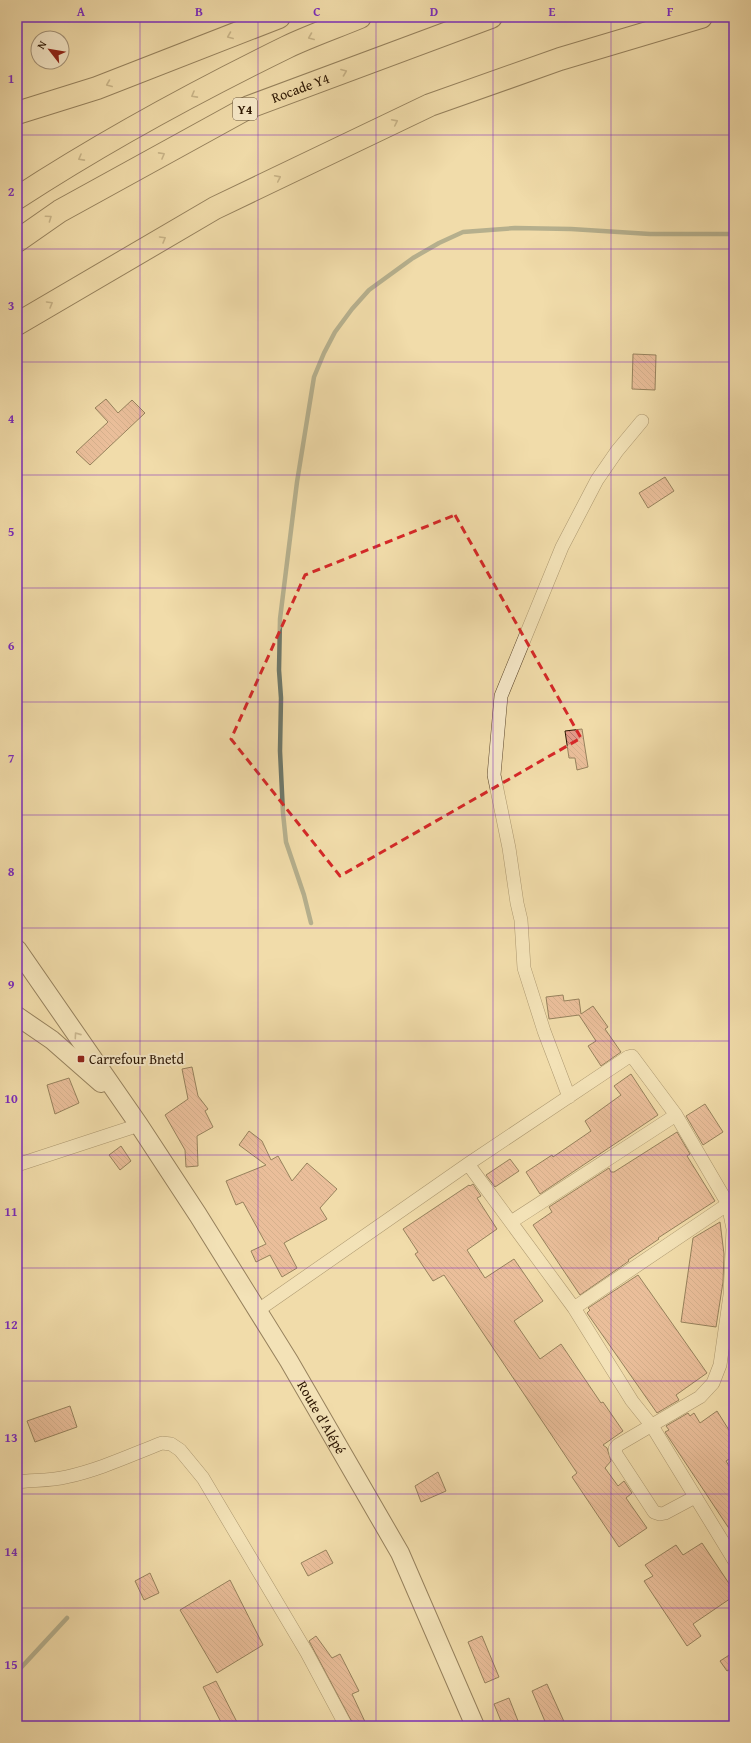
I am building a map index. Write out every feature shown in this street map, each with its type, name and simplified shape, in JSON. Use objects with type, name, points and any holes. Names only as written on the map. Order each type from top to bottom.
[{"type":"highway","points":[[17,112],[97,88],[279,17]]},
{"type":"highway","name":"Y4","points":[[17,198],[60,170],[202,90],[288,46],[360,17]]},
{"type":"highway","name":"Rocade Y4","points":[[17,241],[60,211],[249,107],[491,17]]},
{"type":"highway","points":[[17,324],[215,208],[430,105],[560,59],[701,17]]},
{"type":"main road","name":"Route d'Alépé","points":[[17,949],[139,1125],[198,1214],[289,1361],[400,1553],[475,1726]]},
{"type":"main road","name":"Route d'Alépé","points":[[17,1016],[52,1040],[95,1076],[139,1125]]},
{"type":"street","points":[[569,1097],[544,1031],[524,968],[521,920],[513,881],[510,848],[494,775],[501,696],[562,547],[597,480],[617,451],[642,421]]},
{"type":"street","points":[[257,1310],[468,1164],[628,1057],[632,1056],[676,1115],[728,1204],[733,1229],[730,1295],[720,1365],[713,1383],[700,1398],[618,1444],[615,1449],[616,1454],[654,1512],[660,1514],[665,1513],[695,1497]]},
{"type":"street","points":[[510,1222],[676,1115]]},
{"type":"street","points":[[17,1165],[139,1125]]},
{"type":"street","points":[[468,1164],[574,1308],[632,1400],[652,1426],[695,1497],[730,1546],[734,1560]]},
{"type":"street","points":[[574,1308],[728,1204]]},
{"type":"street","points":[[17,1482],[67,1477],[162,1443],[171,1444],[180,1450],[203,1478],[308,1653],[346,1726]]},
{"type":"highlighted area","points":[[455,515],[581,738],[340,876],[231,739],[305,575]]},
{"type":"building","points":[[633,354],[656,355],[655,390],[632,389]]},
{"type":"building","points":[[106,399],[118,413],[132,400],[145,413],[90,465],[76,452],[108,422],[95,408]]},
{"type":"building","points":[[665,477],[674,491],[648,508],[639,493]]},
{"type":"building","points":[[582,729],[588,767],[577,770],[575,758],[569,758],[565,731]]},
{"type":"building","points":[[563,995],[564,1001],[579,999],[581,1014],[593,1006],[608,1027],[605,1029],[621,1052],[601,1066],[588,1046],[596,1041],[579,1015],[549,1019],[546,997]]},
{"type":"building","points":[[192,1067],[198,1096],[208,1109],[205,1111],[213,1127],[197,1136],[198,1166],[186,1167],[185,1150],[165,1115],[188,1099],[182,1069]]},
{"type":"building","points":[[631,1074],[658,1115],[540,1194],[526,1172],[552,1155],[553,1157],[591,1131],[585,1121],[621,1095],[614,1086]]},
{"type":"building","points":[[69,1078],[79,1103],[55,1114],[47,1085]]},
{"type":"building","points":[[705,1104],[723,1132],[703,1145],[686,1116]]},
{"type":"building","points":[[249,1131],[262,1141],[271,1160],[278,1156],[292,1181],[307,1163],[337,1189],[320,1208],[327,1219],[284,1243],[297,1268],[282,1277],[270,1255],[256,1262],[251,1251],[266,1244],[243,1202],[236,1205],[226,1181],[266,1165],[239,1145]]},
{"type":"building","points":[[677,1132],[690,1154],[687,1156],[715,1201],[658,1238],[659,1239],[628,1260],[629,1261],[580,1295],[533,1225],[552,1212],[549,1207],[609,1168],[611,1172],[614,1172]]},
{"type":"building","points":[[121,1146],[131,1161],[120,1170],[109,1155]]},
{"type":"building","points":[[510,1159],[519,1171],[495,1187],[486,1175]]},
{"type":"building","points":[[473,1184],[481,1196],[477,1198],[497,1229],[467,1250],[485,1278],[514,1259],[543,1301],[514,1321],[540,1359],[561,1344],[601,1403],[603,1402],[623,1431],[603,1445],[607,1448],[611,1461],[605,1468],[618,1486],[624,1481],[632,1493],[626,1498],[647,1528],[619,1547],[572,1477],[577,1473],[444,1275],[433,1281],[415,1254],[418,1252],[403,1229],[469,1185],[470,1186]]},
{"type":"building","points":[[720,1222],[724,1254],[723,1282],[716,1327],[681,1322],[693,1238]]},
{"type":"building","points":[[638,1275],[707,1373],[676,1395],[679,1400],[657,1413],[587,1313],[590,1310],[588,1308]]},
{"type":"building","points":[[70,1406],[77,1427],[35,1442],[27,1421]]},
{"type":"building","points":[[717,1411],[734,1438],[734,1456],[726,1461],[734,1474],[734,1536],[665,1432],[669,1430],[666,1426],[688,1413],[690,1416],[694,1413],[700,1423]]},
{"type":"building","points":[[438,1472],[446,1491],[421,1502],[415,1486]]},
{"type":"building","points":[[702,1543],[734,1591],[734,1596],[693,1624],[701,1636],[687,1646],[644,1581],[653,1576],[645,1565],[676,1545],[683,1555]]},
{"type":"building","points":[[326,1550],[333,1563],[308,1576],[301,1563]]},
{"type":"building","points":[[150,1573],[159,1593],[144,1600],[135,1581]]},
{"type":"building","points":[[230,1580],[263,1645],[217,1673],[180,1610]]},
{"type":"building","points":[[316,1636],[332,1658],[340,1654],[359,1691],[352,1694],[367,1726],[354,1726],[309,1641]]},
{"type":"building","points":[[482,1636],[499,1677],[485,1683],[468,1642]]},
{"type":"building","points":[[734,1652],[734,1667],[727,1671],[720,1661]]},
{"type":"building","points":[[216,1681],[239,1726],[223,1726],[203,1687]]},
{"type":"building","points":[[547,1684],[566,1726],[547,1726],[532,1691]]},
{"type":"building","points":[[509,1698],[520,1726],[503,1726],[494,1704]]},
{"type":"waterway","points":[[311,923],[304,895],[286,842],[283,813],[280,751],[280,619],[297,482],[314,377],[335,332],[352,309],[369,290],[413,258],[439,243],[463,232],[515,228],[571,229],[650,234],[734,234]]},
{"type":"waterway","points":[[17,1672],[67,1618]]},
{"type":"place","name":"Carrefour Bnetd","points":[[81,1059]]}]
